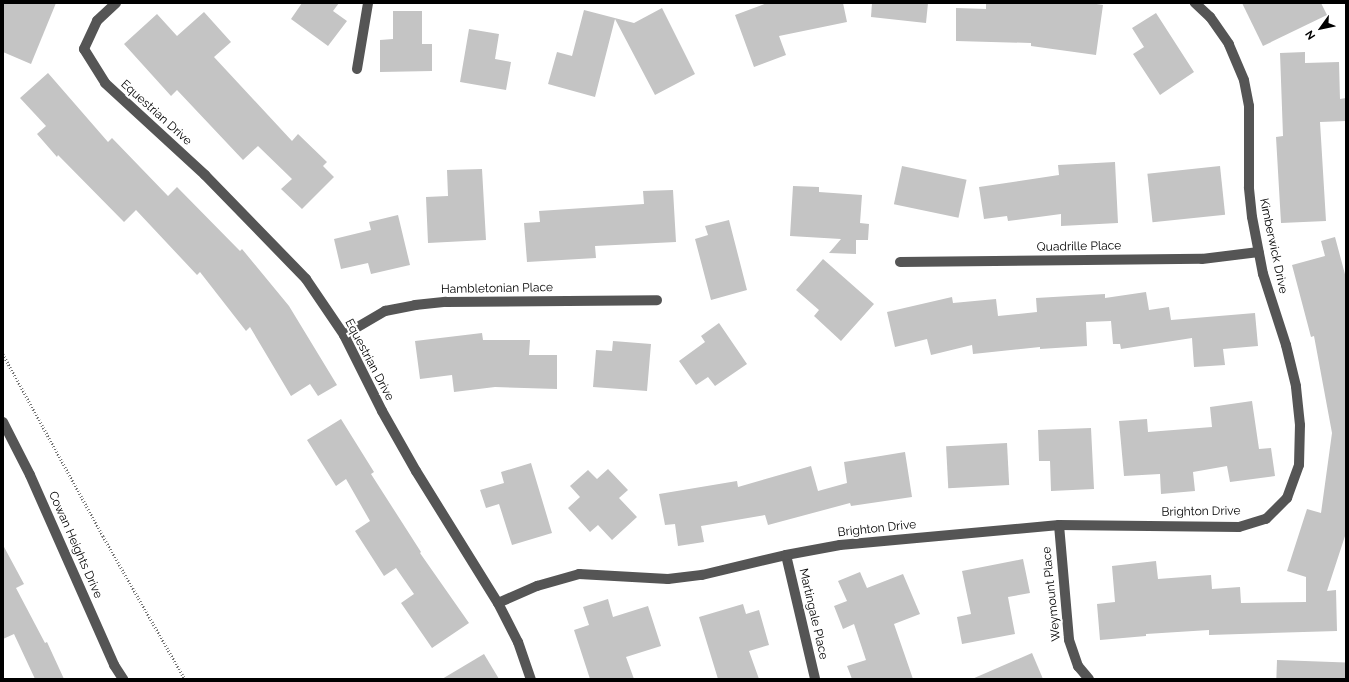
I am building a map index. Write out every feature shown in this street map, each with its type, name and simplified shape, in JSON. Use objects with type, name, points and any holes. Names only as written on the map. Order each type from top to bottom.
[{"type":"street","name":"Equestrian Drive","points":[[116,3],[97,21],[84,49],[105,83],[205,175],[306,279],[344,335],[382,412],[416,471],[498,603],[518,642],[531,679]]},
{"type":"street","points":[[357,69],[368,3]]},
{"type":"street","name":"Kimberwick Drive","points":[[1195,3],[1210,17],[1229,44],[1244,80],[1249,106],[1249,187],[1252,217],[1270,297],[1286,345],[1296,386],[1300,425],[1299,465],[1287,498],[1266,519]]},
{"type":"street","name":"Quadrille Place","points":[[900,262],[1202,259],[1259,252]]},
{"type":"street","name":"Hambletonian Place","points":[[344,335],[385,312],[415,305],[446,302],[657,300]]},
{"type":"street","name":"Cowan Heights Drive","points":[[3,422],[30,475],[114,665],[123,679]]},
{"type":"street","name":"Brighton Drive","points":[[498,603],[537,586],[578,574],[668,579],[702,575],[786,555],[840,545],[1059,525],[1239,527],[1266,519]]},
{"type":"street","name":"Weymount Place","points":[[1059,525],[1069,640],[1078,666],[1089,679]]},
{"type":"street","name":"Martingale Place","points":[[786,555],[815,679]]},
{"type":"path","points":[[3,354],[103,536],[185,679]]},
{"type":"building","points":[[3,3],[56,3],[31,64],[3,52]]},
{"type":"building","points":[[302,3],[339,3],[333,11],[347,21],[328,46],[291,19]]},
{"type":"building","points":[[767,3],[843,3],[847,22],[779,36],[786,55],[754,67],[735,15]]},
{"type":"building","points":[[872,3],[928,3],[926,23],[871,17]]},
{"type":"building","points":[[986,3],[1090,3],[1103,5],[1096,55],[1031,46],[1031,43],[956,41],[956,8],[986,9]]},
{"type":"building","points":[[1242,3],[1321,3],[1327,15],[1263,46]]},
{"type":"building","points":[[662,8],[695,74],[655,95],[615,19],[595,97],[548,84],[557,52],[572,56],[584,10],[634,23]]},
{"type":"building","points":[[393,11],[422,11],[422,44],[432,44],[432,71],[380,72],[380,40],[393,39]]},
{"type":"building","points":[[204,12],[231,42],[214,57],[292,141],[298,134],[327,162],[323,166],[334,177],[302,209],[281,189],[292,179],[258,146],[243,160],[177,90],[171,96],[124,44],[157,14],[177,36]]},
{"type":"building","points":[[1156,13],[1194,72],[1160,95],[1133,54],[1144,47],[1132,28]]},
{"type":"building","points":[[469,29],[499,34],[495,59],[511,62],[506,90],[460,82]]},
{"type":"building","points":[[1305,52],[1305,63],[1339,62],[1340,99],[1346,98],[1346,121],[1320,122],[1326,221],[1281,223],[1276,137],[1283,136],[1280,53]]},
{"type":"building","points":[[48,73],[108,142],[112,138],[168,196],[177,187],[240,251],[242,249],[289,306],[337,385],[318,396],[310,384],[291,396],[250,327],[246,331],[200,272],[197,275],[136,210],[124,222],[58,155],[57,157],[37,134],[46,126],[20,98]]},
{"type":"building","points":[[1115,162],[1118,223],[1061,226],[1061,214],[1008,221],[1007,216],[984,219],[979,187],[1059,175],[1058,165]]},
{"type":"building","points":[[902,166],[967,180],[958,218],[894,204]]},
{"type":"building","points":[[1220,166],[1225,215],[1153,222],[1147,174]]},
{"type":"building","points":[[482,169],[486,240],[428,243],[426,197],[448,196],[447,170]]},
{"type":"building","points":[[793,186],[819,187],[819,192],[862,195],[860,223],[869,224],[868,240],[856,240],[856,254],[829,253],[841,239],[790,236]]},
{"type":"building","points":[[673,190],[676,242],[595,246],[596,258],[527,262],[524,223],[540,222],[539,211],[644,204],[643,191]]},
{"type":"building","points":[[398,215],[410,265],[371,274],[368,263],[341,269],[334,239],[371,230],[369,222]]},
{"type":"building","points":[[729,220],[747,290],[711,300],[695,239],[708,235],[705,226]]},
{"type":"building","points":[[1335,237],[1346,278],[1346,533],[1327,591],[1336,590],[1337,631],[1209,635],[1209,630],[1146,634],[1146,636],[1100,640],[1097,604],[1115,602],[1112,566],[1156,561],[1158,579],[1211,575],[1212,589],[1240,587],[1241,603],[1306,602],[1306,577],[1287,571],[1307,509],[1321,513],[1332,433],[1314,336],[1311,337],[1292,265],[1325,256],[1321,241]]},
{"type":"building","points":[[823,259],[874,304],[841,341],[814,316],[819,310],[796,290]]},
{"type":"building","points":[[1146,292],[1149,310],[1169,307],[1171,320],[1255,313],[1258,346],[1223,349],[1225,365],[1194,367],[1192,338],[1121,349],[1120,344],[1113,344],[1111,321],[1086,322],[1087,346],[1040,349],[1040,347],[973,354],[972,345],[931,355],[927,339],[895,347],[887,312],[952,297],[953,303],[996,299],[998,316],[1037,312],[1036,298],[1105,294],[1105,298]]},
{"type":"building","points":[[719,323],[747,364],[715,386],[708,377],[696,385],[679,361],[705,342],[701,336]]},
{"type":"building","points":[[482,333],[483,340],[530,340],[529,355],[557,355],[557,389],[495,387],[454,392],[452,375],[420,379],[415,341]]},
{"type":"building","points":[[613,341],[651,344],[647,391],[593,387],[596,350],[612,351]]},
{"type":"building","points":[[1252,401],[1259,449],[1271,448],[1275,476],[1230,482],[1227,466],[1193,472],[1195,491],[1161,494],[1160,474],[1124,476],[1119,421],[1147,419],[1148,432],[1212,427],[1210,407]]},
{"type":"building","points":[[341,419],[374,472],[371,474],[421,552],[420,553],[469,623],[432,648],[401,603],[414,594],[396,568],[384,576],[355,531],[370,521],[346,479],[336,486],[307,440]]},
{"type":"building","points":[[1091,428],[1094,489],[1051,491],[1050,461],[1039,461],[1038,430]]},
{"type":"building","points":[[1007,443],[1009,485],[948,488],[946,446]]},
{"type":"building","points":[[905,452],[912,497],[851,506],[850,503],[768,525],[765,515],[701,526],[704,542],[678,546],[675,524],[665,525],[659,494],[737,481],[738,487],[811,466],[818,491],[847,483],[844,462]]},
{"type":"building","points":[[531,463],[552,533],[512,545],[499,504],[486,508],[480,490],[504,483],[501,472]]},
{"type":"building","points":[[608,469],[628,490],[619,498],[637,517],[612,540],[598,525],[590,532],[568,508],[580,497],[570,486],[588,470],[597,479]]},
{"type":"building","points":[[3,545],[24,584],[16,588],[45,643],[47,642],[64,679],[35,679],[14,634],[3,639]]},
{"type":"building","points":[[1023,559],[1030,593],[1008,597],[1015,634],[962,644],[957,617],[971,614],[962,571]]},
{"type":"building","points":[[860,572],[867,588],[903,574],[920,614],[894,624],[913,679],[852,679],[847,666],[866,660],[854,624],[843,629],[834,606],[847,601],[838,581]]},
{"type":"building","points":[[608,599],[613,617],[648,606],[661,646],[626,657],[634,679],[590,679],[574,630],[589,625],[583,607]]},
{"type":"building","points":[[743,604],[746,614],[759,610],[769,645],[749,651],[759,679],[718,679],[699,617]]},
{"type":"building","points":[[1032,653],[1043,679],[972,679]]},
{"type":"building","points":[[484,654],[499,679],[442,679]]},
{"type":"building","points":[[1277,660],[1346,662],[1345,679],[1276,679]]}]
